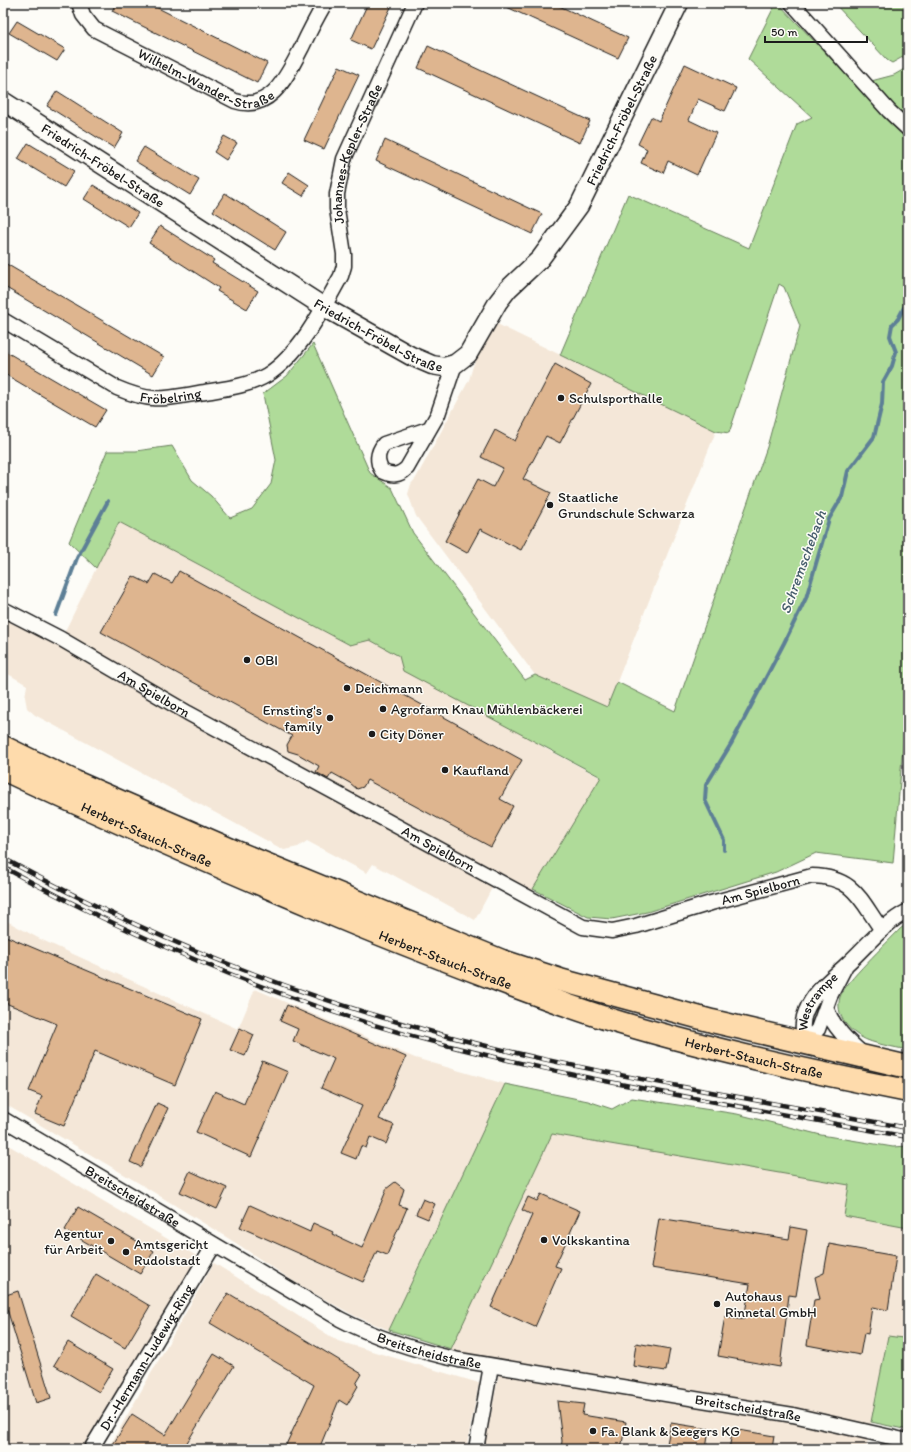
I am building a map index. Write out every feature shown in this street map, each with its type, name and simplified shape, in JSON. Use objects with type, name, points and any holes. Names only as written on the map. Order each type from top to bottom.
[{"type":"main road","name":"Herbert-Stauch-Straße","points":[[3,747],[75,782],[236,852],[502,961],[560,980],[628,999],[806,1044],[908,1067]]},
{"type":"main road","name":"Herbert-Stauch-Straße","points":[[3,769],[69,800],[212,863],[393,940],[585,1012],[690,1043],[777,1064],[908,1091]]},
{"type":"main road","points":[[777,1064],[806,1044],[809,1055],[820,1073]]},
{"type":"street","name":"Wilhelm-Wander-Straße","points":[[79,3],[83,16],[94,29],[235,101],[249,103],[269,96],[283,82],[325,3]]},
{"type":"street","name":"Johannes-Kepler-Straße","points":[[324,307],[341,276],[344,266],[337,209],[337,194],[344,159],[415,3]]},
{"type":"street","name":"Friedrich-Fröbel-Straße","points":[[3,101],[324,307],[411,356],[432,365],[444,367],[456,364],[468,354],[498,302],[508,289],[540,260],[579,206],[679,3]]},
{"type":"street","points":[[792,3],[889,111],[908,129]]},
{"type":"street","name":"Fröbelring","points":[[3,320],[117,388],[136,397],[153,399],[245,384],[266,375],[283,363],[324,307]]},
{"type":"street","points":[[428,429],[438,414],[456,364]]},
{"type":"street","name":"Am Spielborn","points":[[3,609],[61,639],[188,713],[583,927],[612,932],[711,903],[812,876],[828,876],[845,883],[860,896],[882,930]]},
{"type":"street","name":"Westrampe","points":[[806,1044],[802,1022],[810,1002],[819,990],[846,966],[882,930],[908,911]]},
{"type":"street","name":"Westrampe","points":[[806,1044],[818,1029],[830,996],[846,966]]},
{"type":"street","points":[[826,1008],[835,1026],[843,1036],[868,1058]]},
{"type":"street","name":"Breitscheidstraße","points":[[3,1119],[214,1245],[358,1328],[426,1353],[491,1366],[793,1414],[901,1443]]},
{"type":"street","name":"Dr.-Hermann-Ludewig-Ring","points":[[91,1449],[214,1245]]},
{"type":"street","points":[[476,1449],[491,1366]]},
{"type":"shaded area","name":"Staatliche Grundschule Schwarza","points":[[495,323],[716,431],[607,707],[535,675],[416,516],[408,494],[411,484],[416,478],[469,380],[473,366]]},
{"type":"shaded area","points":[[119,522],[350,645],[370,640],[399,656],[545,748],[601,778],[525,903],[493,886],[475,920],[373,864],[367,873],[307,841],[298,847],[284,850],[35,715],[27,708],[25,697],[27,685],[3,671],[3,609],[61,639]]},
{"type":"shaded area","points":[[3,919],[40,939],[238,1029],[255,989],[415,1058],[505,1084],[389,1330],[355,1316],[299,1285],[239,1245],[142,1185],[3,1103]]},
{"type":"shaded area","points":[[552,1134],[849,1185],[844,1216],[908,1228],[908,1309],[903,1338],[888,1336],[866,1449],[484,1449],[499,1374],[451,1349]]},
{"type":"shaded area","points":[[3,1142],[200,1258],[85,1449],[3,1449]]},
{"type":"shaded area","points":[[214,1263],[338,1341],[479,1383],[466,1449],[108,1449]]},
{"type":"green space","points":[[834,3],[908,3],[908,54],[892,63],[887,60]]},
{"type":"green space","points":[[779,4],[856,85],[894,75],[908,67],[908,688],[893,863],[816,853],[776,872],[647,912],[612,919],[588,917],[533,889],[601,777],[403,671],[399,656],[370,640],[350,645],[119,522],[96,568],[69,542],[107,451],[136,451],[172,446],[192,480],[211,496],[230,518],[252,509],[271,484],[276,460],[263,394],[287,376],[313,344],[370,473],[392,488],[413,533],[525,680],[535,675],[607,707],[617,682],[675,711],[767,447],[800,326],[784,287],[779,284],[729,433],[716,431],[560,355],[628,194],[749,248],[797,124],[812,117],[748,59],[774,7]]},
{"type":"green space","points":[[908,923],[908,1050],[871,1042],[856,1034],[843,1020],[839,1009],[839,1003],[840,997],[849,982],[900,929]]},
{"type":"green space","points":[[505,1084],[588,1101],[612,1109],[632,1098],[737,1114],[821,1135],[893,1147],[908,1146],[908,1228],[844,1216],[849,1185],[552,1134],[451,1349],[389,1330]]},
{"type":"green space","points":[[908,1309],[908,1430],[871,1422],[888,1336],[903,1338]]},
{"type":"building","points":[[116,3],[148,3],[267,63],[257,83],[112,11]]},
{"type":"building","points":[[368,3],[393,3],[371,49],[351,40]]},
{"type":"building","points":[[498,3],[553,3],[628,38],[618,58]]},
{"type":"building","points":[[17,21],[65,49],[57,61],[9,33]]},
{"type":"building","points":[[428,46],[590,121],[580,143],[418,68]]},
{"type":"building","points":[[685,64],[736,88],[725,111],[698,99],[689,120],[716,133],[697,175],[668,161],[663,173],[641,163],[647,149],[638,144],[651,117],[659,121]]},
{"type":"building","points":[[339,66],[359,75],[324,149],[304,140]]},
{"type":"building","points":[[57,91],[123,133],[114,148],[47,106]]},
{"type":"building","points":[[224,136],[237,143],[226,160],[214,152]]},
{"type":"building","points":[[385,140],[542,214],[532,234],[376,161]]},
{"type":"building","points":[[28,143],[74,171],[64,187],[18,159]]},
{"type":"building","points":[[144,147],[199,180],[190,195],[135,161]]},
{"type":"building","points":[[289,172],[309,185],[303,196],[282,183]]},
{"type":"building","points":[[93,185],[138,213],[129,227],[84,199]]},
{"type":"building","points":[[225,193],[286,232],[275,250],[213,211]]},
{"type":"building","points":[[160,226],[214,260],[212,263],[258,291],[247,309],[217,291],[219,288],[149,243]]},
{"type":"building","points":[[3,262],[164,357],[153,375],[3,286]]},
{"type":"building","points":[[3,350],[106,410],[95,427],[3,373]]},
{"type":"building","points":[[555,364],[591,384],[560,443],[546,436],[523,479],[551,493],[521,550],[480,529],[467,553],[445,541],[478,479],[493,487],[503,468],[481,457],[495,430],[515,441]]},
{"type":"building","points":[[179,571],[522,760],[500,799],[513,806],[491,847],[367,780],[363,787],[357,789],[350,783],[332,773],[328,779],[316,772],[319,766],[298,754],[288,751],[287,745],[292,736],[101,632],[133,576],[149,584],[155,574],[172,583]]},
{"type":"building","points":[[3,935],[202,1019],[175,1085],[95,1051],[64,1126],[35,1114],[42,1096],[29,1091],[57,1024],[3,1002]]},
{"type":"building","points":[[287,1005],[406,1057],[379,1119],[394,1125],[386,1144],[370,1137],[366,1148],[361,1146],[356,1159],[341,1153],[362,1106],[321,1088],[334,1059],[293,1041],[298,1029],[280,1021]]},
{"type":"building","points":[[240,1028],[254,1035],[245,1056],[230,1050]]},
{"type":"building","points":[[262,1061],[288,1072],[251,1157],[196,1132],[215,1091],[244,1104]]},
{"type":"building","points":[[157,1103],[168,1108],[141,1167],[130,1162]]},
{"type":"building","points":[[190,1171],[227,1188],[217,1209],[180,1192]]},
{"type":"building","points":[[395,1182],[404,1189],[399,1205],[407,1208],[387,1255],[377,1251],[363,1282],[240,1227],[250,1205],[310,1232],[313,1223],[362,1248],[386,1189]]},
{"type":"building","name":"Volkskantina","points":[[541,1194],[580,1211],[555,1266],[561,1268],[535,1327],[491,1307],[532,1215],[522,1210],[528,1197],[537,1201]]},
{"type":"building","points":[[423,1199],[435,1204],[428,1219],[416,1214]]},
{"type":"building","name":"Agentur für Arbeit","points":[[78,1207],[154,1251],[140,1274],[65,1230]]},
{"type":"building","points":[[659,1218],[789,1239],[791,1227],[807,1230],[796,1296],[789,1295],[780,1367],[718,1356],[725,1316],[744,1319],[750,1284],[651,1268]]},
{"type":"building","points":[[829,1244],[896,1256],[888,1310],[872,1307],[868,1334],[864,1333],[860,1355],[807,1345],[814,1300],[820,1299],[815,1277],[824,1273]]},
{"type":"building","points":[[96,1274],[150,1306],[125,1348],[71,1316]]},
{"type":"building","points":[[18,1291],[51,1398],[36,1403],[3,1296]]},
{"type":"building","points":[[228,1293],[362,1374],[356,1384],[358,1386],[347,1405],[339,1400],[319,1449],[284,1449],[314,1385],[210,1323]]},
{"type":"building","points":[[68,1342],[113,1369],[99,1392],[54,1365]]},
{"type":"building","points":[[636,1343],[670,1349],[666,1371],[633,1366]]},
{"type":"building","points":[[214,1354],[234,1366],[183,1449],[110,1449],[132,1414],[165,1435]]},
{"type":"building","name":"Fa. Blank & Seegers KG","points":[[557,1401],[584,1404],[582,1415],[626,1422],[621,1449],[561,1449],[562,1441]]},
{"type":"building","points":[[671,1423],[709,1429],[706,1449],[666,1449]]},
{"type":"building","points":[[733,1429],[774,1436],[772,1449],[729,1449]]},
{"type":"waterway","name":"Schremschebach","points":[[724,850],[724,840],[705,800],[706,785],[731,744],[806,598],[829,519],[842,497],[848,471],[874,437],[882,404],[883,382],[892,366],[896,352],[890,336],[892,325],[898,319],[908,300]]},
{"type":"waterway","points":[[56,615],[77,558],[108,501]]},
{"type":"railway","points":[[3,858],[100,908],[201,953],[303,992],[408,1025],[475,1043],[576,1066],[908,1128]]},
{"type":"railway","points":[[3,867],[101,917],[201,962],[303,1002],[408,1035],[532,1066],[594,1079],[908,1137]]},
{"type":"place","name":"Schulsporthalle","points":[[561,398]]},
{"type":"place","name":"Staatliche Grundschule Schwarza","points":[[550,505]]},
{"type":"place","name":"OBI","points":[[247,660]]},
{"type":"place","name":"Deichmann","points":[[347,688]]},
{"type":"place","name":"Agrofarm Knau Mühlenbäckerei","points":[[383,709]]},
{"type":"place","name":"Ernsting's family","points":[[330,718]]},
{"type":"place","name":"City Döner","points":[[372,734]]},
{"type":"place","name":"Kaufland","points":[[445,770]]},
{"type":"place","name":"Volkskantina","points":[[544,1240]]},
{"type":"place","name":"Agentur für Arbeit","points":[[111,1241]]},
{"type":"place","name":"Amtsgericht Rudolstadt","points":[[126,1252]]},
{"type":"place","name":"Autohaus Rinnetal GmbH","points":[[717,1304]]},
{"type":"place","name":"Fa. Blank & Seegers KG","points":[[593,1431]]}]
